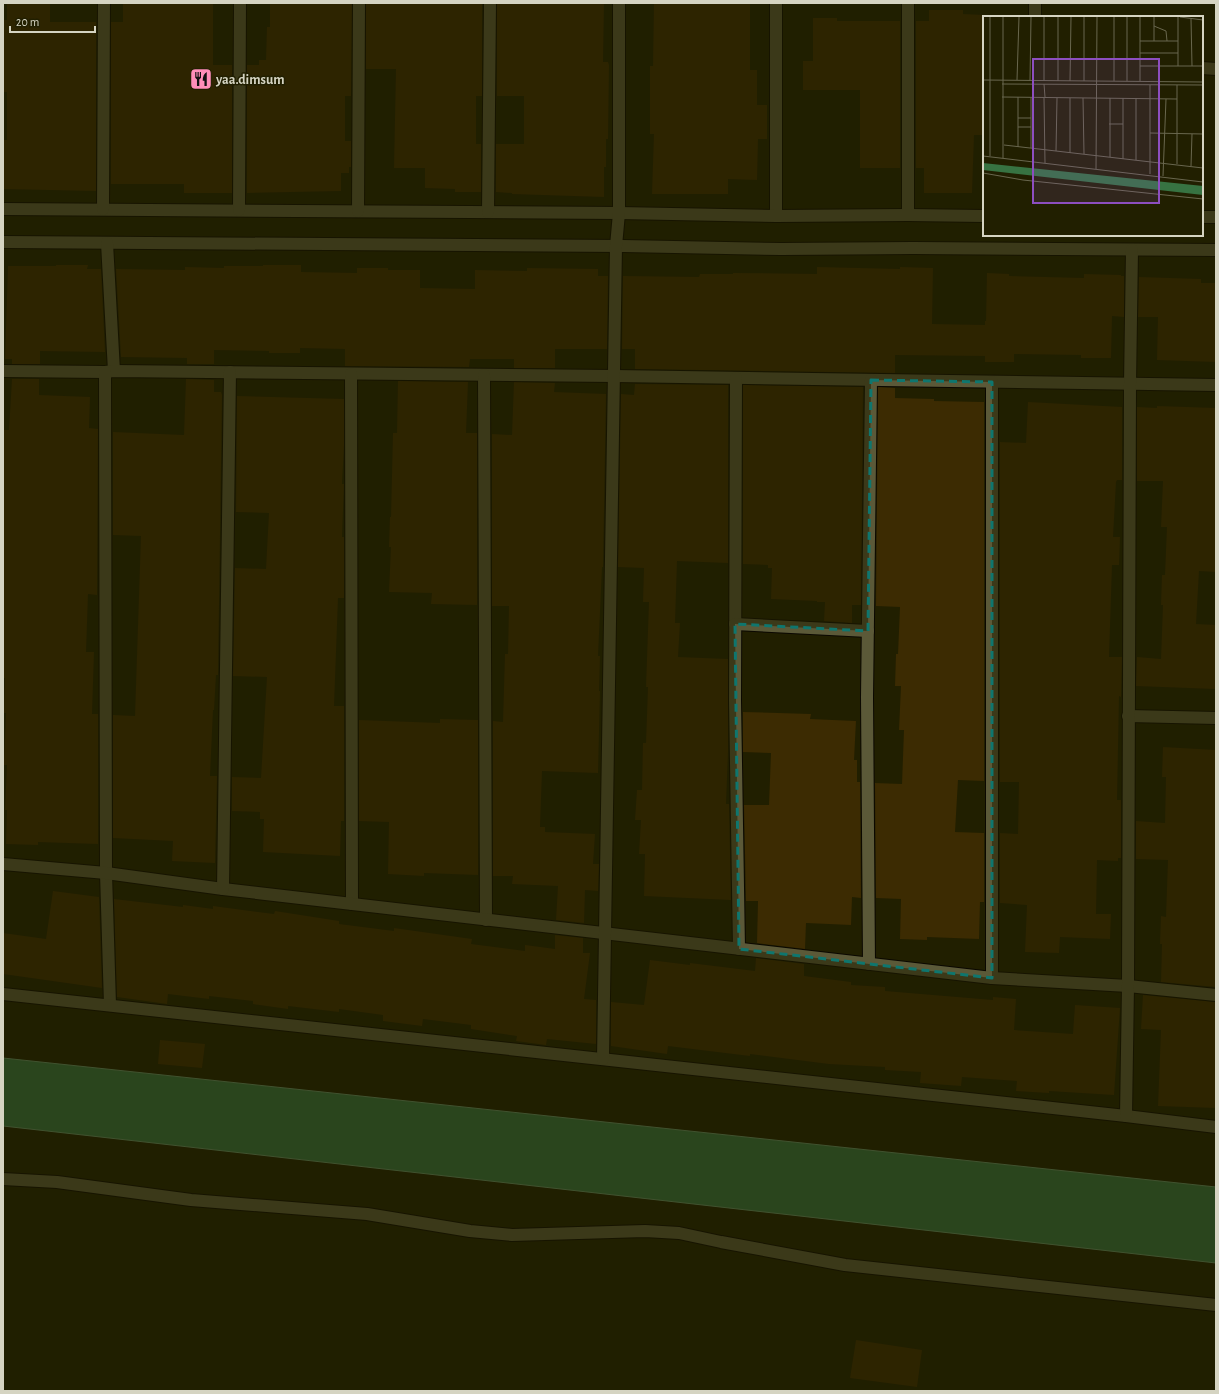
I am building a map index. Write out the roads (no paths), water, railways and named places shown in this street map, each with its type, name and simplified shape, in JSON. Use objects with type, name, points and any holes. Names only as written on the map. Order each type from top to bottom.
[{"type":"street","points":[[103,209],[104,3]]},
{"type":"street","points":[[239,210],[240,3]]},
{"type":"street","points":[[358,211],[359,3]]},
{"type":"street","points":[[488,212],[490,3]]},
{"type":"street","points":[[604,1059],[616,246],[619,212],[619,3]]},
{"type":"street","points":[[776,3],[776,216]]},
{"type":"street","points":[[908,3],[908,215]]},
{"type":"street","points":[[1035,3],[1035,16]]},
{"type":"street","points":[[1203,68],[1216,69]]},
{"type":"street","points":[[3,208],[619,212],[776,216],[983,216]]},
{"type":"street","points":[[1203,217],[1216,217]]},
{"type":"street","points":[[3,242],[616,246],[781,249],[913,248],[1216,250]]},
{"type":"street","points":[[107,243],[109,372],[106,874],[110,1005]]},
{"type":"street","points":[[1126,1116],[1132,250]]},
{"type":"street","points":[[3,371],[614,376],[1216,385]]},
{"type":"street","points":[[223,890],[230,372]]},
{"type":"street","points":[[351,374],[352,904]]},
{"type":"street","points":[[484,375],[486,920]]},
{"type":"street","points":[[736,378],[735,624],[739,949]]},
{"type":"street","points":[[869,964],[867,697],[871,380]]},
{"type":"street","points":[[992,382],[992,978]]},
{"type":"street","points":[[735,624],[868,631]]},
{"type":"street","points":[[1128,716],[1216,718]]},
{"type":"street","points":[[3,864],[106,874],[223,890],[992,978],[1128,986],[1216,995]]},
{"type":"street","points":[[3,994],[1216,1127]]},
{"type":"street","points":[[3,1179],[57,1182],[191,1200],[367,1214],[470,1231],[512,1235],[645,1231],[679,1233],[845,1265],[1216,1305]]},
{"type":"place","name":"yaa.dimsum","points":[[201,79]]}]
